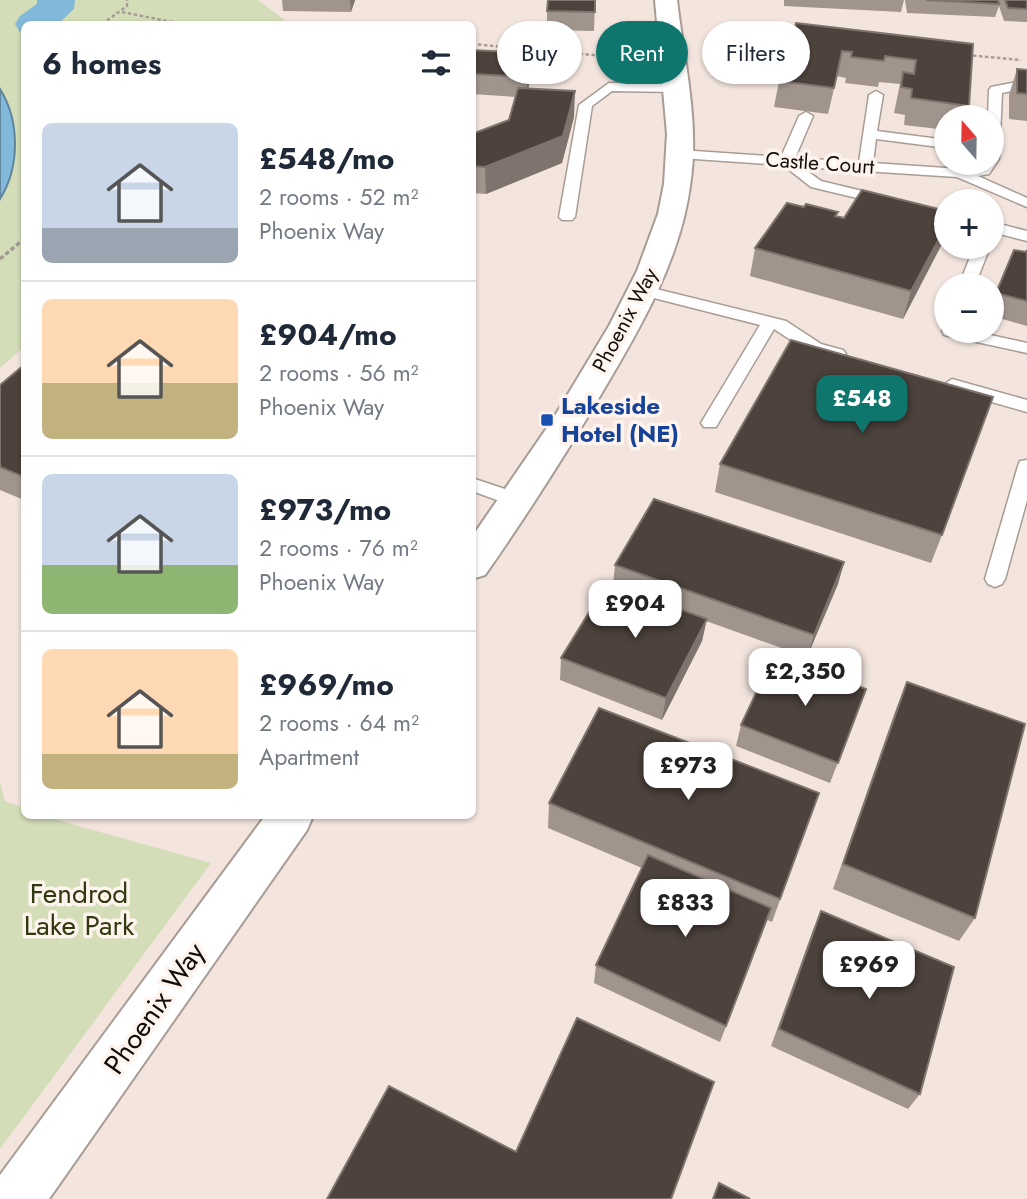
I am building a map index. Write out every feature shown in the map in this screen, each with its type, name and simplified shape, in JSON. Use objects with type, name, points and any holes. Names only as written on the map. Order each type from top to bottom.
[{"type":"street","name":"Phoenix Way","points":[[666,0],[668,21]]},
{"type":"street","name":"Phoenix Way","points":[[476,560],[520,501],[644,291],[667,231],[680,153],[675,84]]},
{"type":"street","name":"Phoenix Way","points":[[16,1199],[289,819]]},
{"type":"lane","points":[[567,217],[586,105],[609,87],[627,84]]},
{"type":"lane","name":"Castle Court","points":[[995,105],[996,90],[1027,84]]},
{"type":"lane","points":[[865,167],[876,94]]},
{"type":"lane","points":[[806,116],[786,161],[816,184],[907,206]]},
{"type":"lane","points":[[870,134],[934,142]]},
{"type":"lane","name":"Castle Court","points":[[680,153],[934,171]]},
{"type":"lane","name":"Castle Court","points":[[964,175],[1027,203]]},
{"type":"lane","points":[[1004,230],[1027,236]]},
{"type":"lane","points":[[644,291],[780,325],[815,348],[855,359]]},
{"type":"lane","points":[[710,423],[770,323]]},
{"type":"lane","points":[[1004,343],[1027,348]]},
{"type":"lane","points":[[934,380],[1027,406]]},
{"type":"lane","points":[[995,579],[1027,466]]},
{"type":"lane","points":[[476,485],[520,501]]},
{"type":"path","points":[[107,21],[122,12],[127,6],[127,0]]},
{"type":"path","points":[[122,12],[173,21]]},
{"type":"path","points":[[476,44],[596,55]]},
{"type":"path","points":[[960,54],[1027,61]]},
{"type":"path","points":[[0,259],[21,242]]},
{"type":"green space","points":[[0,0],[258,0],[286,21],[21,21],[21,350],[0,368]]},
{"type":"green space","name":"Fendrod Lake Park","points":[[0,782],[5,801],[21,807],[21,819],[54,819],[211,863],[0,1149]]},
{"type":"water","points":[[0,89],[11,115],[15,144],[11,173],[0,199]]},
{"type":"building","points":[[548,0],[595,0],[595,12],[547,11]]},
{"type":"building","points":[[926,0],[998,0],[999,4]]},
{"type":"building","points":[[1005,0],[1027,0],[1027,9],[1008,8]]},
{"type":"building","points":[[810,25],[973,44],[969,105],[911,98],[912,89],[901,87],[903,72],[914,74],[916,60],[885,56],[884,61],[851,57],[852,52],[842,51],[834,88],[803,84],[810,84]]},
{"type":"building","points":[[476,50],[497,51],[497,75],[476,74]]},
{"type":"building","points":[[1017,69],[1027,70],[1027,94],[1017,93]]},
{"type":"building","points":[[518,88],[575,91],[563,136],[485,167],[476,166],[476,132],[509,120]]},
{"type":"building","points":[[862,190],[934,208],[934,248],[911,291],[755,248],[787,203],[804,207],[806,204],[838,212],[835,216],[844,218]]},
{"type":"building","points":[[1014,250],[1027,250],[1027,301],[1004,295],[1004,274]]},
{"type":"building","points":[[791,340],[993,397],[942,535],[720,464]]},
{"type":"building","points":[[21,368],[21,476],[0,467],[0,385]]},
{"type":"building","points":[[654,499],[844,562],[814,635],[615,565]]},
{"type":"building","points":[[607,583],[707,619],[666,698],[561,658]]},
{"type":"building","points":[[774,655],[866,689],[838,763],[741,725]]},
{"type":"building","points":[[907,682],[1025,724],[975,918],[843,864]]},
{"type":"building","points":[[599,708],[819,793],[780,899],[549,803]]},
{"type":"building","points":[[648,855],[771,908],[726,1026],[596,965]]},
{"type":"building","points":[[821,911],[954,967],[920,1094],[779,1029]]},
{"type":"building","points":[[577,1018],[714,1082],[671,1199],[327,1199],[389,1086],[516,1152]]},
{"type":"building","points":[[719,1183],[750,1199],[713,1199]]},
{"type":"waterway","points":[[38,21],[55,9],[56,0]]},
{"type":"place","name":"Lakeside Hotel (NE)","points":[[547,420]]}]
